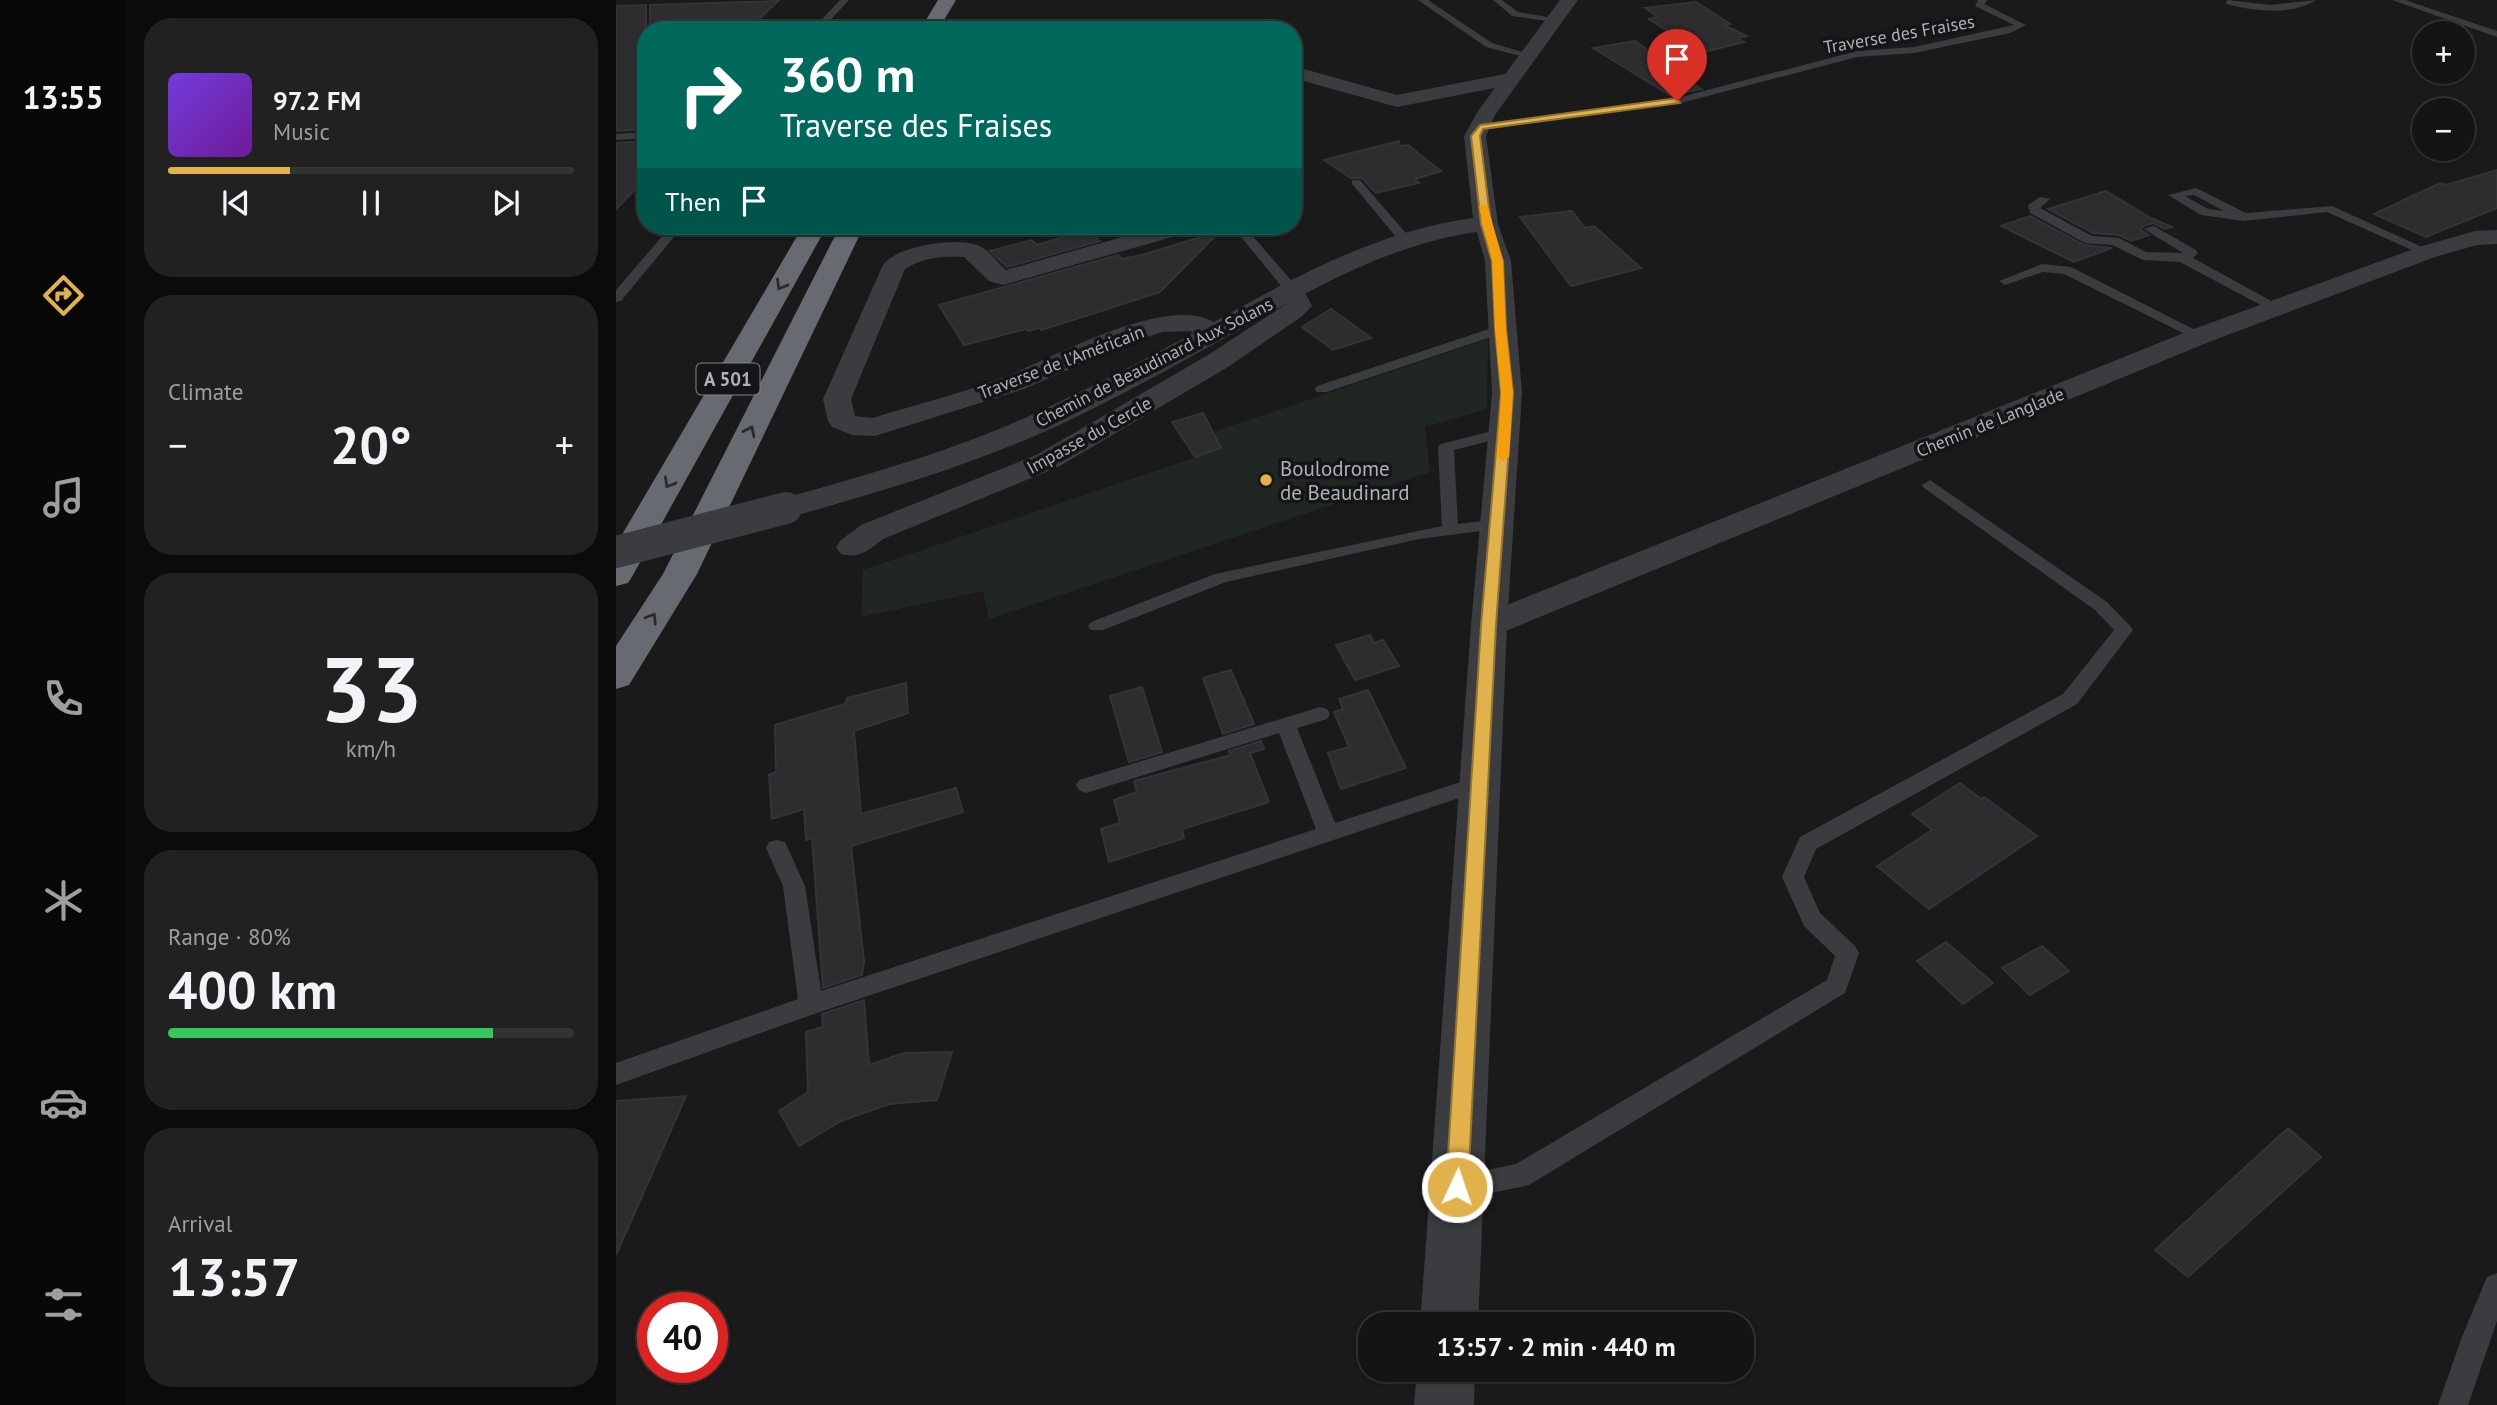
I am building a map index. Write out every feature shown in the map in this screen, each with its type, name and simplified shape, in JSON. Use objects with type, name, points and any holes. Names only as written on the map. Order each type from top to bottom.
[{"type":"highway","points":[[934,21],[947,0]]},
{"type":"highway","name":"A 501","points":[[616,575],[810,235]]},
{"type":"highway","name":"A 501","points":[[616,676],[680,574],[848,235]]},
{"type":"street","points":[[1450,1312],[1479,784],[1507,393],[1500,329],[1498,261],[1486,224],[1475,136],[1485,115],[1569,0]]},
{"type":"street","points":[[1302,75],[1397,101],[1510,79]]},
{"type":"street","name":"Chemin de Beaudinard Aux Solans","points":[[616,552],[786,508],[892,477],[1004,436],[1063,412],[1292,290],[1406,241],[1454,226],[1486,224]]},
{"type":"street","name":"Traverse de l'Américain","points":[[1154,235],[1003,278],[993,274],[970,250],[902,259],[895,265],[837,399],[842,421],[852,426],[875,427],[1014,383],[1122,336],[1161,324],[1195,323],[1213,333]]},
{"type":"street","name":"Chemin de Langlade","points":[[1489,625],[2200,336],[2427,252],[2475,238],[2497,237]]},
{"type":"street","name":"Impasse du Cercle","points":[[852,547],[872,532],[1047,461],[1096,435],[1218,361],[1292,312],[1299,306],[1292,290]]},
{"type":"street","points":[[1444,1405],[1445,1382]]},
{"type":"lane","points":[[825,21],[845,0]]},
{"type":"lane","points":[[1422,0],[1489,45],[1528,55]]},
{"type":"lane","points":[[1497,0],[1515,14],[1555,19]]},
{"type":"lane","name":"Traverse des Fraises","points":[[1480,127],[1677,101],[1857,54],[1939,46],[2007,31],[2021,25],[1978,4],[1984,0]]},
{"type":"lane","points":[[2228,2],[2244,7],[2270,8],[2312,0]]},
{"type":"lane","points":[[2396,0],[2497,34]]},
{"type":"lane","points":[[616,137],[637,136]]},
{"type":"lane","points":[[616,146],[637,145]]},
{"type":"lane","points":[[1356,182],[1406,241]]},
{"type":"lane","points":[[2244,217],[2196,191],[2174,195],[2205,212],[2244,217],[2328,208],[2341,211],[2427,252]]},
{"type":"lane","points":[[2044,199],[2034,205],[2034,211],[2089,240],[2115,241],[2143,256],[2183,258],[2277,308]]},
{"type":"lane","points":[[2150,229],[2192,253],[2183,258]]},
{"type":"lane","points":[[616,298],[669,235]]},
{"type":"lane","points":[[1246,235],[1292,290]]},
{"type":"lane","points":[[2005,281],[2042,268],[2067,270],[2200,336]]},
{"type":"lane","points":[[1322,389],[1500,329]]},
{"type":"lane","points":[[1450,530],[1446,447],[1504,433]]},
{"type":"lane","points":[[1457,1187],[1520,1177],[1837,986],[1847,953],[1812,919],[1793,877],[1808,843],[2070,699],[2124,630],[2101,606],[1930,485]]},
{"type":"lane","points":[[1097,626],[1222,578],[1419,534],[1498,524]]},
{"type":"lane","points":[[1086,785],[1320,714]]},
{"type":"lane","points":[[1286,725],[1328,833]]},
{"type":"lane","points":[[616,1074],[811,1005],[1479,784]]},
{"type":"lane","points":[[777,848],[794,886],[811,1005]]},
{"type":"lane","points":[[2453,1405],[2476,1337],[2497,1287]]},
{"type":"shaded area","name":"Boulodrome de Beaudinard","points":[[1488,339],[1487,409],[1425,427],[1430,472],[989,619],[983,591],[861,617],[863,570],[1220,449],[1213,432]]},
{"type":"building","points":[[778,1],[757,21],[650,21],[650,5]]},
{"type":"building","points":[[1696,2],[1730,24],[1723,25],[1747,36],[1738,38],[1744,42],[1700,53],[1649,19],[1658,17],[1645,8]]},
{"type":"building","points":[[646,5],[646,21],[637,21],[637,130],[616,131],[616,6]]},
{"type":"building","points":[[1635,41],[1701,89],[1671,96],[1593,48]]},
{"type":"building","points":[[1399,141],[1400,146],[1408,145],[1441,171],[1415,179],[1419,183],[1376,193],[1362,178],[1351,178],[1324,160]]},
{"type":"building","points":[[637,142],[637,187],[616,209],[616,143]]},
{"type":"building","points":[[2497,170],[2497,208],[2426,237],[2374,214],[2440,183],[2446,185]]},
{"type":"building","points":[[2106,191],[2151,218],[2172,227],[2165,229],[2153,223],[2143,226],[2141,230],[2149,235],[2131,241],[2119,235],[2093,233],[2048,209]]},
{"type":"building","points":[[1572,211],[1585,228],[1594,226],[1641,268],[1571,286],[1520,217]]},
{"type":"building","points":[[2030,216],[2084,245],[2112,248],[2074,262],[2001,226]]},
{"type":"building","points":[[1070,235],[1092,235],[1100,241],[1007,267],[990,251],[1032,240],[1037,245]]},
{"type":"building","points":[[1207,235],[1216,235],[1160,292],[1042,330],[1026,329],[964,345],[939,305],[1118,255],[1122,259]]},
{"type":"building","points":[[1331,309],[1371,338],[1333,350],[1302,327]]},
{"type":"building","points":[[1203,413],[1221,448],[1195,457],[1172,422]]},
{"type":"building","points":[[1370,635],[1374,643],[1383,640],[1399,666],[1355,680],[1336,645]]},
{"type":"building","points":[[1231,670],[1254,724],[1223,734],[1203,678]]},
{"type":"building","points":[[906,683],[908,713],[854,731],[861,814],[956,788],[963,812],[851,846],[864,961],[862,975],[823,988],[812,838],[806,840],[804,809],[772,819],[769,775],[776,772],[775,725],[845,704],[847,698]]},
{"type":"building","points":[[1142,687],[1162,752],[1129,762],[1110,696]]},
{"type":"building","points":[[1368,690],[1406,768],[1341,789],[1328,753],[1349,747],[1334,712],[1343,709],[1339,699]]},
{"type":"building","points":[[1261,741],[1264,749],[1250,753],[1269,802],[1182,829],[1184,838],[1109,862],[1101,829],[1120,823],[1114,800],[1137,792],[1134,781],[1231,755],[1229,751]]},
{"type":"building","points":[[1960,783],[2037,836],[1929,909],[1877,866],[1932,830],[1912,814]]},
{"type":"building","points":[[1946,942],[1993,983],[1963,1004],[1917,961]]},
{"type":"building","points":[[2042,946],[2069,971],[2030,995],[2002,968]]},
{"type":"building","points":[[864,1000],[869,1065],[904,1053],[952,1052],[937,1100],[889,1104],[841,1121],[799,1146],[779,1111],[808,1092],[806,1032],[823,1027],[822,1014]]},
{"type":"building","points":[[686,1096],[616,1255],[616,1101]]},
{"type":"building","points":[[2288,1128],[2321,1157],[2188,1277],[2155,1250]]},
{"type":"slow traffic","points":[[1483,207],[1498,261],[1500,329],[1507,393],[1503,457]]},
{"type":"place","name":"Boulodrome de Beaudinard","points":[[1266,480]]},
{"type":"route","points":[[1457,1187],[1489,625],[1507,393],[1500,329],[1498,261],[1486,224],[1475,136],[1480,127],[1677,101]]}]
